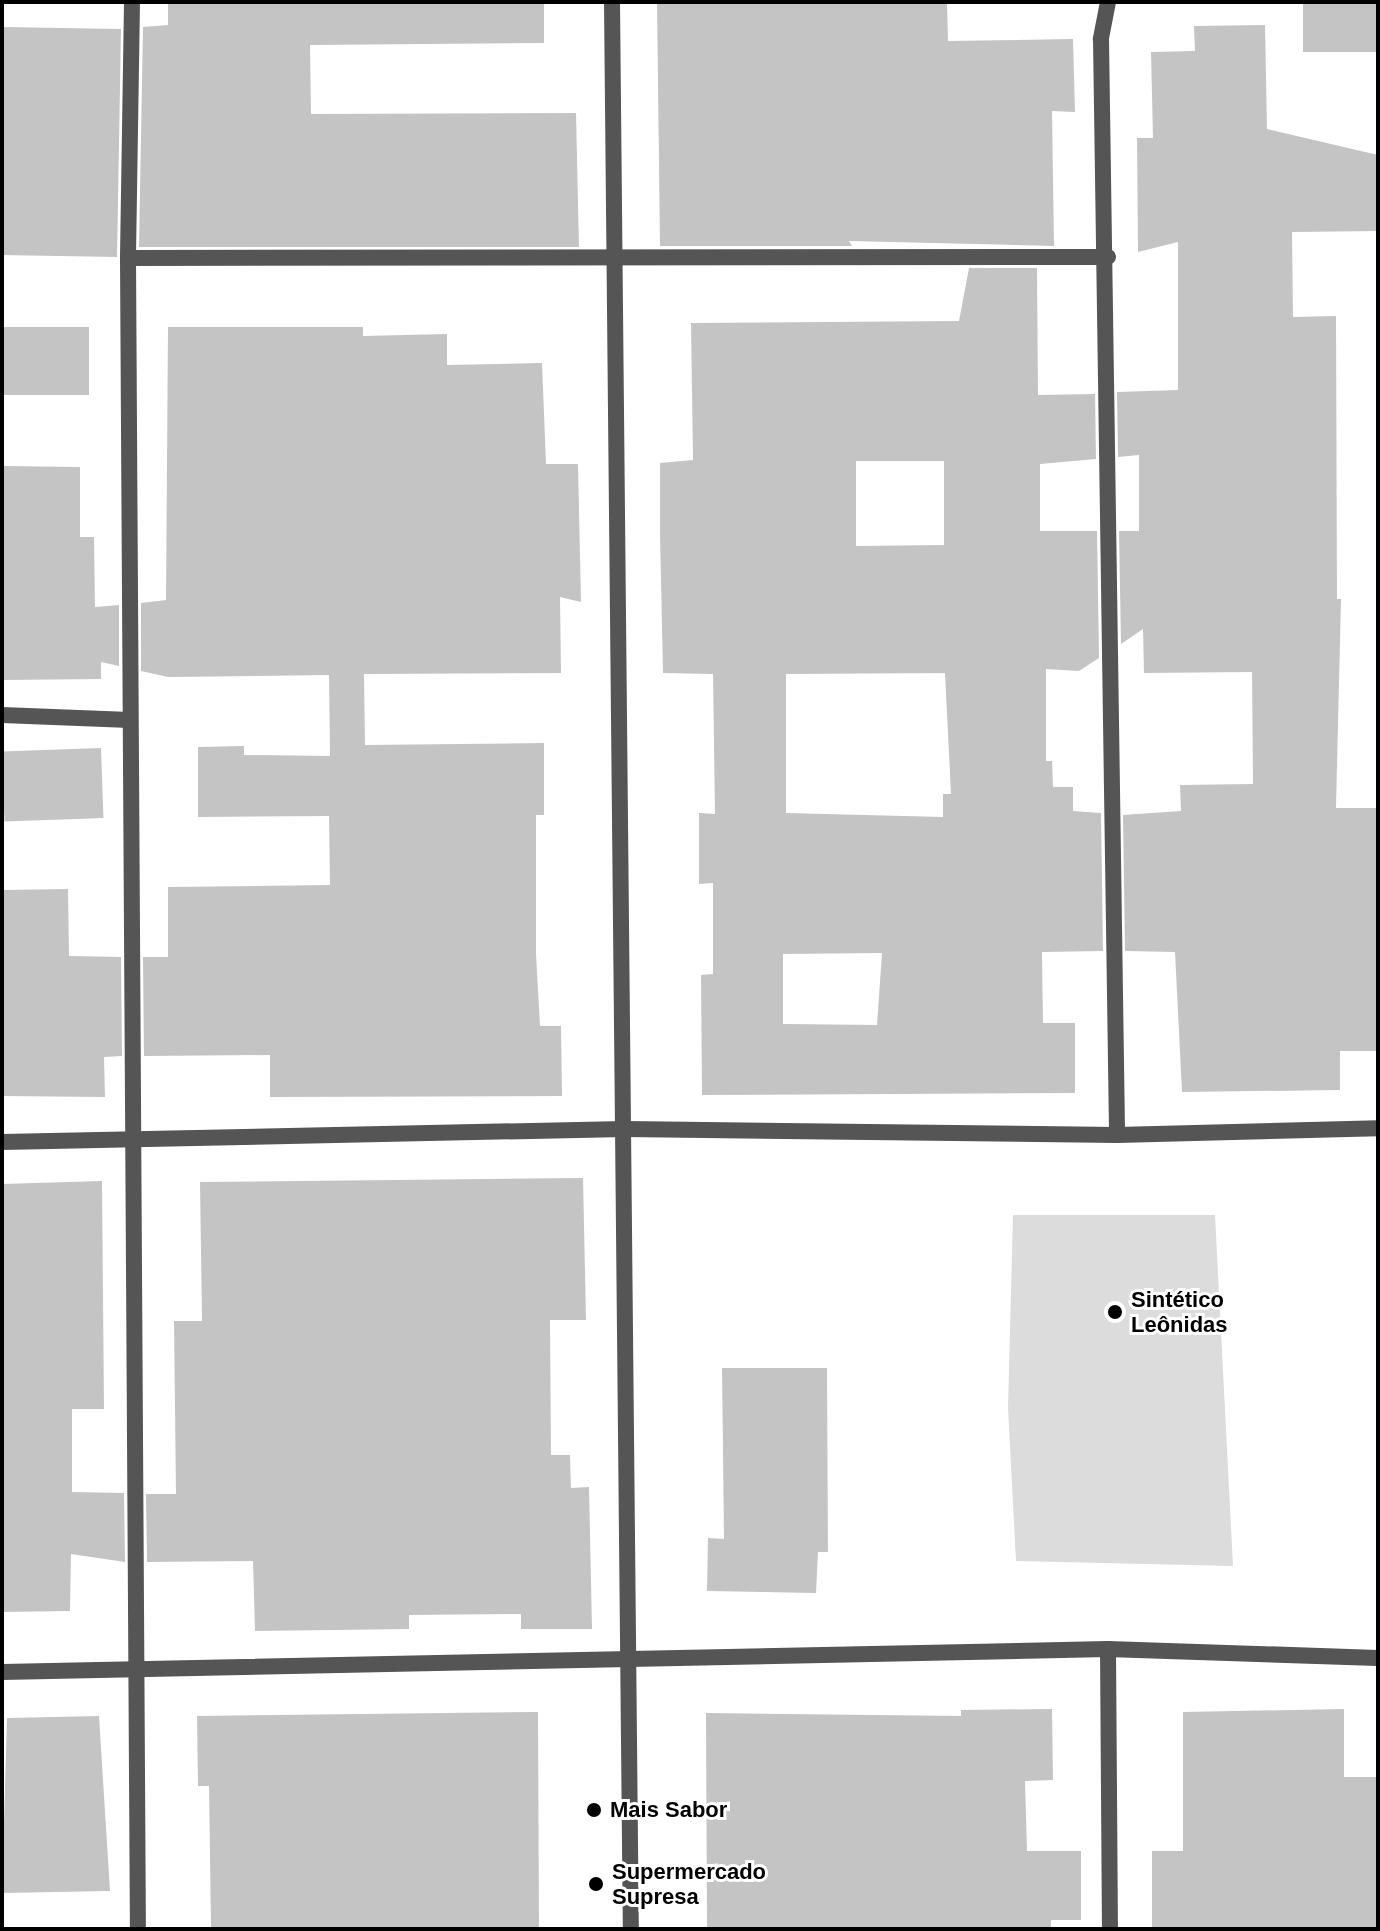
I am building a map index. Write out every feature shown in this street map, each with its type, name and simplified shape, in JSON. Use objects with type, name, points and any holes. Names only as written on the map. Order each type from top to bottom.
[{"type":"street","points":[[132,2],[128,258],[132,1143],[139,1672],[138,1929]]},
{"type":"street","points":[[612,2],[631,1929]]},
{"type":"street","points":[[1108,2],[1101,39],[1108,257],[1117,1135]]},
{"type":"street","points":[[128,258],[614,253],[1108,257]]},
{"type":"street","points":[[2,715],[130,720]]},
{"type":"street","points":[[2,1142],[132,1143],[625,1129],[1117,1135],[1378,1128]]},
{"type":"street","points":[[1108,1649],[1110,1929]]},
{"type":"street","points":[[2,1672],[139,1672],[627,1657],[1108,1649],[1378,1658]]},
{"type":"shaded area","name":"Sintético Leônidas","points":[[1013,1215],[1215,1215],[1233,1566],[1016,1561],[1008,1408]]},
{"type":"building","points":[[168,2],[544,2],[544,43],[310,45],[311,114],[576,113],[579,247],[139,247],[143,27],[168,25]]},
{"type":"building","points":[[657,2],[947,2],[948,41],[1073,39],[1075,112],[1052,111],[1054,246],[849,241],[852,246],[660,246]]},
{"type":"building","points":[[1303,2],[1378,2],[1378,52],[1303,52]]},
{"type":"building","points":[[1265,25],[1267,129],[1378,155],[1378,231],[1292,232],[1293,317],[1336,316],[1337,599],[1341,599],[1336,808],[1378,808],[1378,1051],[1340,1051],[1340,1090],[1182,1092],[1175,952],[1125,951],[1123,815],[1181,811],[1180,785],[1253,784],[1252,672],[1144,673],[1143,629],[1121,644],[1119,531],[1139,531],[1139,455],[1118,457],[1117,392],[1178,390],[1178,242],[1138,252],[1137,138],[1153,138],[1151,52],[1195,51],[1194,26]]},
{"type":"building","points":[[2,27],[121,29],[117,257],[2,255]]},
{"type":"building","points":[[969,268],[1037,268],[1038,395],[1095,394],[1096,459],[1040,464],[1040,531],[1097,531],[1099,658],[1079,671],[1046,669],[1046,761],[1052,761],[1053,787],[1073,787],[1073,811],[1101,813],[1103,951],[1042,952],[1043,1023],[1075,1023],[1075,1093],[702,1095],[701,975],[713,974],[713,883],[699,884],[699,813],[715,814],[713,674],[663,673],[660,534],[660,463],[693,460],[691,323],[959,321]],"holes":[[[856,461],[944,461],[944,545],[856,546]],[[945,673],[951,794],[943,794],[943,817],[786,813],[786,674]],[[882,953],[877,1025],[783,1024],[783,954]]]},
{"type":"building","points":[[2,327],[89,327],[89,395],[2,395]]},
{"type":"building","points":[[168,327],[363,327],[363,336],[447,334],[447,365],[542,363],[546,464],[578,464],[581,602],[560,597],[561,673],[364,674],[365,745],[544,743],[544,815],[536,815],[536,954],[540,1026],[561,1026],[562,1096],[270,1097],[270,1055],[144,1056],[143,957],[168,957],[168,887],[330,885],[329,816],[198,817],[198,747],[244,746],[244,755],[330,756],[329,675],[168,677],[141,671],[141,603],[166,600]]},
{"type":"building","points":[[2,466],[80,467],[80,537],[94,537],[95,607],[119,605],[119,666],[101,662],[101,679],[2,680]]},
{"type":"building","points":[[101,748],[103,818],[5,821],[2,751]]},
{"type":"building","points":[[68,889],[69,956],[121,957],[122,1056],[104,1057],[105,1097],[2,1096],[2,890]]},
{"type":"building","points":[[583,1178],[586,1320],[550,1320],[551,1455],[570,1455],[571,1488],[589,1487],[592,1629],[521,1629],[521,1614],[409,1615],[409,1629],[255,1631],[253,1561],[147,1562],[146,1494],[176,1494],[174,1321],[202,1321],[200,1182]]},
{"type":"building","points":[[102,1181],[104,1409],[72,1409],[72,1492],[124,1493],[125,1562],[71,1554],[70,1611],[2,1612],[2,1184]]},
{"type":"building","points":[[722,1368],[827,1368],[828,1552],[818,1552],[816,1593],[707,1591],[708,1538],[724,1539]]},
{"type":"building","points":[[1052,1709],[1053,1780],[1025,1781],[1027,1851],[1081,1851],[1081,1920],[1051,1920],[1051,1929],[707,1929],[706,1713],[961,1716],[961,1710]]},
{"type":"building","points":[[1344,1709],[1344,1777],[1378,1777],[1378,1929],[1152,1929],[1152,1851],[1183,1851],[1183,1712]]},
{"type":"building","points":[[538,1712],[539,1929],[211,1929],[209,1786],[198,1786],[197,1716]]},
{"type":"building","points":[[99,1716],[110,1891],[2,1893],[7,1718]]},
{"type":"place","name":"Sintético Leônidas","points":[[1115,1312]]},
{"type":"place","name":"Mais Sabor","points":[[594,1810]]},
{"type":"place","name":"Supermercado Supresa","points":[[596,1884]]}]
